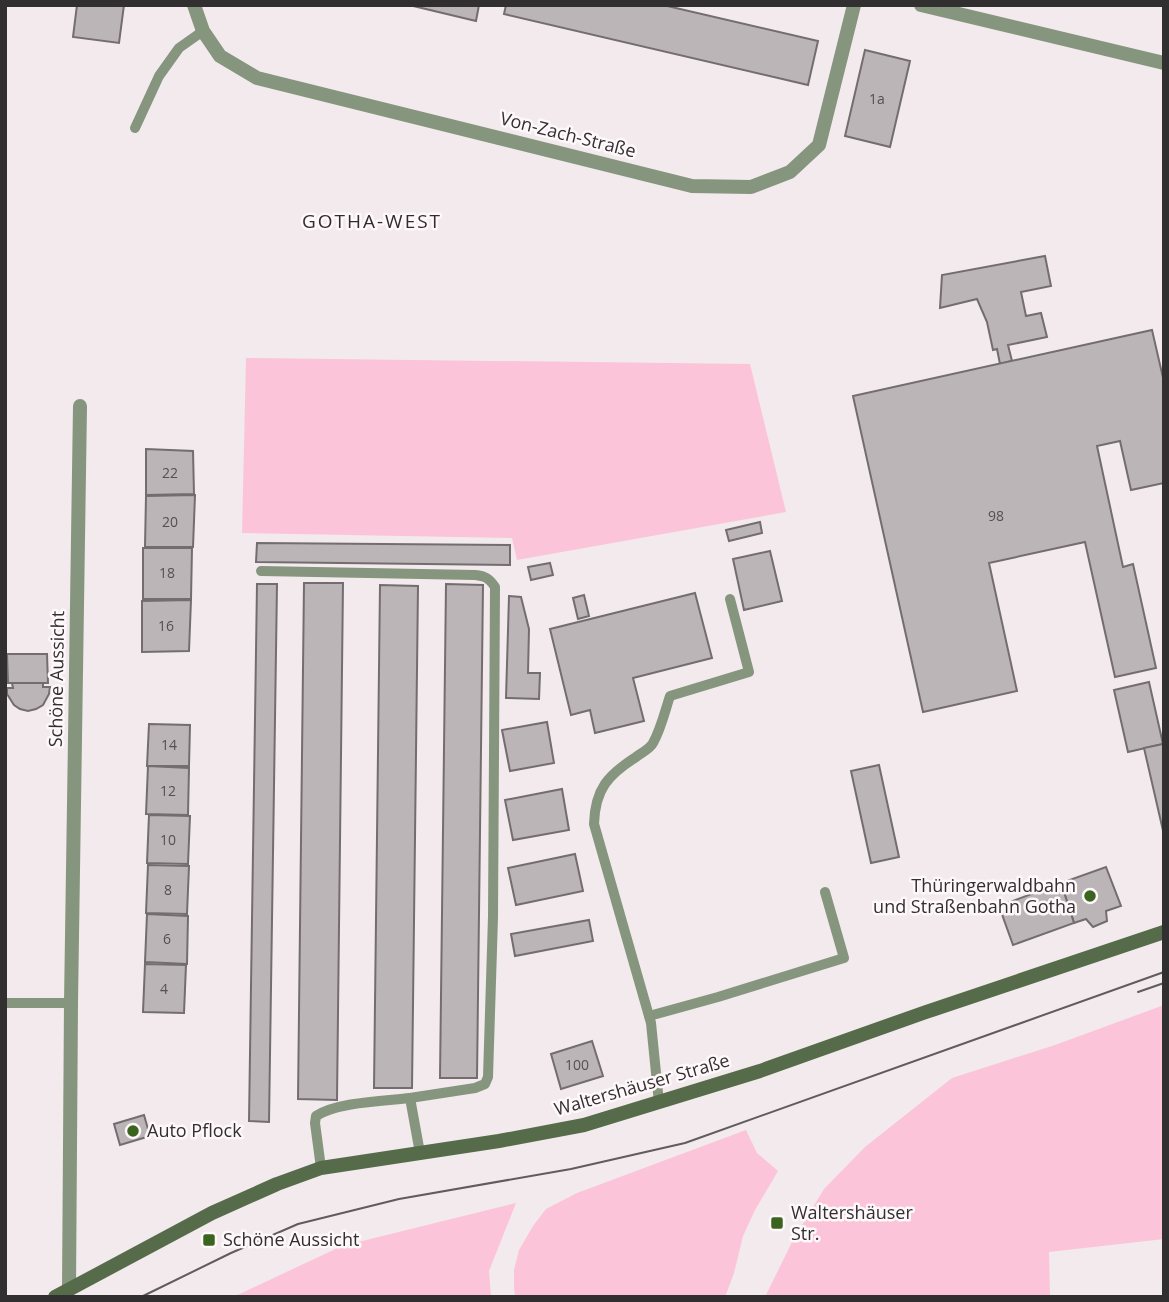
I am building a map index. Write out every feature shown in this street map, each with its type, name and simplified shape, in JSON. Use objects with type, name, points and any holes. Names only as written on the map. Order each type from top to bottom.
[{"type":"main road","name":"Waltershäuser Straße","points":[[55,1297],[212,1213],[321,1168],[499,1142],[584,1125],[760,1070],[1164,932]]},
{"type":"street","name":"Von-Zach-Straße","points":[[194,5],[203,31],[219,56],[257,78],[692,186],[751,187],[790,172],[818,145],[854,5]]},
{"type":"street","points":[[921,5],[1164,63]]},
{"type":"street","name":"Schöne Aussicht","points":[[69,1289],[80,406]]},
{"type":"lane","points":[[135,128],[166,66],[179,48],[203,31]]},
{"type":"lane","points":[[261,571],[475,575],[491,580],[495,587],[493,917],[488,1077],[485,1084],[475,1088],[338,1107],[322,1112],[316,1116],[315,1129],[321,1168]]},
{"type":"lane","points":[[659,1103],[651,1023],[594,824],[594,809],[605,782],[615,770],[652,745],[670,695],[749,672],[730,599]]},
{"type":"lane","points":[[649,1016],[844,958],[825,892]]},
{"type":"lane","points":[[5,1003],[71,1003]]},
{"type":"lane","points":[[410,1098],[420,1153]]},
{"type":"shaded area","points":[[246,358],[750,364],[786,512],[517,560],[512,538],[242,533]]},
{"type":"shaded area","points":[[1164,1005],[1164,1239],[1049,1252],[1050,1297],[765,1297],[793,1240],[824,1189],[865,1147],[952,1078],[1055,1045]]},
{"type":"shaded area","points":[[746,1130],[757,1153],[778,1171],[743,1236],[725,1297],[515,1297],[514,1270],[519,1250],[546,1209],[577,1193]]},
{"type":"shaded area","points":[[516,1203],[489,1271],[491,1297],[233,1297],[342,1246]]},
{"type":"building","points":[[77,5],[124,5],[119,43],[73,37]]},
{"type":"building","points":[[409,5],[479,5],[476,21]]},
{"type":"building","points":[[506,5],[663,5],[818,41],[808,85],[504,14]]},
{"type":"building","points":[[865,50],[910,61],[890,147],[845,136]]},
{"type":"building","points":[[1045,256],[1051,286],[1021,292],[1026,316],[1041,313],[1047,337],[1008,345],[1012,361],[1000,364],[997,349],[993,350],[987,322],[977,299],[940,308],[942,275]]},
{"type":"building","points":[[1152,330],[1164,382],[1164,483],[1131,490],[1120,441],[1097,446],[1123,567],[1133,564],[1156,668],[1115,677],[1085,542],[989,563],[1017,691],[923,712],[853,396]]},
{"type":"building","points":[[146,449],[193,451],[194,494],[146,495]]},
{"type":"building","points":[[195,495],[193,547],[145,547],[146,496]]},
{"type":"building","points":[[760,522],[762,533],[729,541],[726,530]]},
{"type":"building","points":[[257,543],[510,545],[510,565],[256,562]]},
{"type":"building","points":[[143,548],[192,548],[191,599],[143,599]]},
{"type":"building","points":[[770,551],[782,601],[744,610],[733,559]]},
{"type":"building","points":[[550,563],[553,575],[531,580],[528,567]]},
{"type":"building","points":[[304,583],[343,583],[337,1100],[298,1099]]},
{"type":"building","points":[[257,584],[277,584],[269,1122],[249,1121]]},
{"type":"building","points":[[446,584],[483,585],[477,1078],[440,1078]]},
{"type":"building","points":[[380,585],[418,586],[412,1088],[374,1088]]},
{"type":"building","points":[[695,593],[712,658],[633,678],[644,721],[595,733],[590,710],[571,715],[550,629]]},
{"type":"building","points":[[584,595],[589,616],[578,619],[573,598]]},
{"type":"building","points":[[509,596],[521,597],[529,629],[528,673],[540,673],[539,699],[506,698]]},
{"type":"building","points":[[191,600],[189,651],[142,652],[142,601]]},
{"type":"building","points":[[7,654],[47,654],[48,683],[8,683]]},
{"type":"building","points":[[1149,682],[1163,744],[1128,752],[1114,690]]},
{"type":"building","points":[[12,683],[43,683],[43,687],[50,687],[49,694],[43,705],[36,709],[20,709],[7,694],[7,688],[13,688]]},
{"type":"building","points":[[547,722],[554,763],[510,771],[502,730]]},
{"type":"building","points":[[149,724],[190,725],[189,766],[147,766]]},
{"type":"building","points":[[1164,744],[1164,835],[1144,748]]},
{"type":"building","points":[[879,765],[899,857],[871,863],[851,771]]},
{"type":"building","points":[[148,766],[189,768],[188,815],[146,814]]},
{"type":"building","points":[[562,789],[569,830],[513,840],[505,800]]},
{"type":"building","points":[[149,815],[190,816],[188,864],[147,863]]},
{"type":"building","points":[[575,854],[583,891],[516,905],[508,868]]},
{"type":"building","points":[[148,865],[189,866],[187,914],[146,913]]},
{"type":"building","points":[[1106,867],[1121,906],[1106,911],[1107,921],[1093,927],[1086,919],[1074,923],[1061,883]]},
{"type":"building","points":[[1061,883],[1074,923],[1013,945],[999,906]]},
{"type":"building","points":[[147,914],[188,916],[187,964],[145,962]]},
{"type":"building","points":[[589,920],[593,941],[515,956],[511,934]]},
{"type":"building","points":[[145,964],[186,965],[184,1013],[143,1012]]},
{"type":"building","points":[[592,1041],[603,1076],[561,1089],[551,1054]]},
{"type":"building","points":[[144,1115],[150,1136],[120,1145],[114,1124]]},
{"type":"tram line","points":[[141,1297],[298,1224],[399,1199],[571,1169],[685,1143],[1164,972]]},
{"type":"tram line","points":[[1138,992],[1164,983]]},
{"type":"place","name":"Thüringerwaldbahn und Straßenbahn Gotha","points":[[1090,896]]},
{"type":"place","name":"Auto Pflock","points":[[133,1131]]},
{"type":"place","name":"Waltershäuser Str.","points":[[777,1223]]},
{"type":"place","name":"Schöne Aussicht","points":[[209,1240]]},
{"type":"district","name":"GOTHA-WEST","points":[[372,221]]}]
